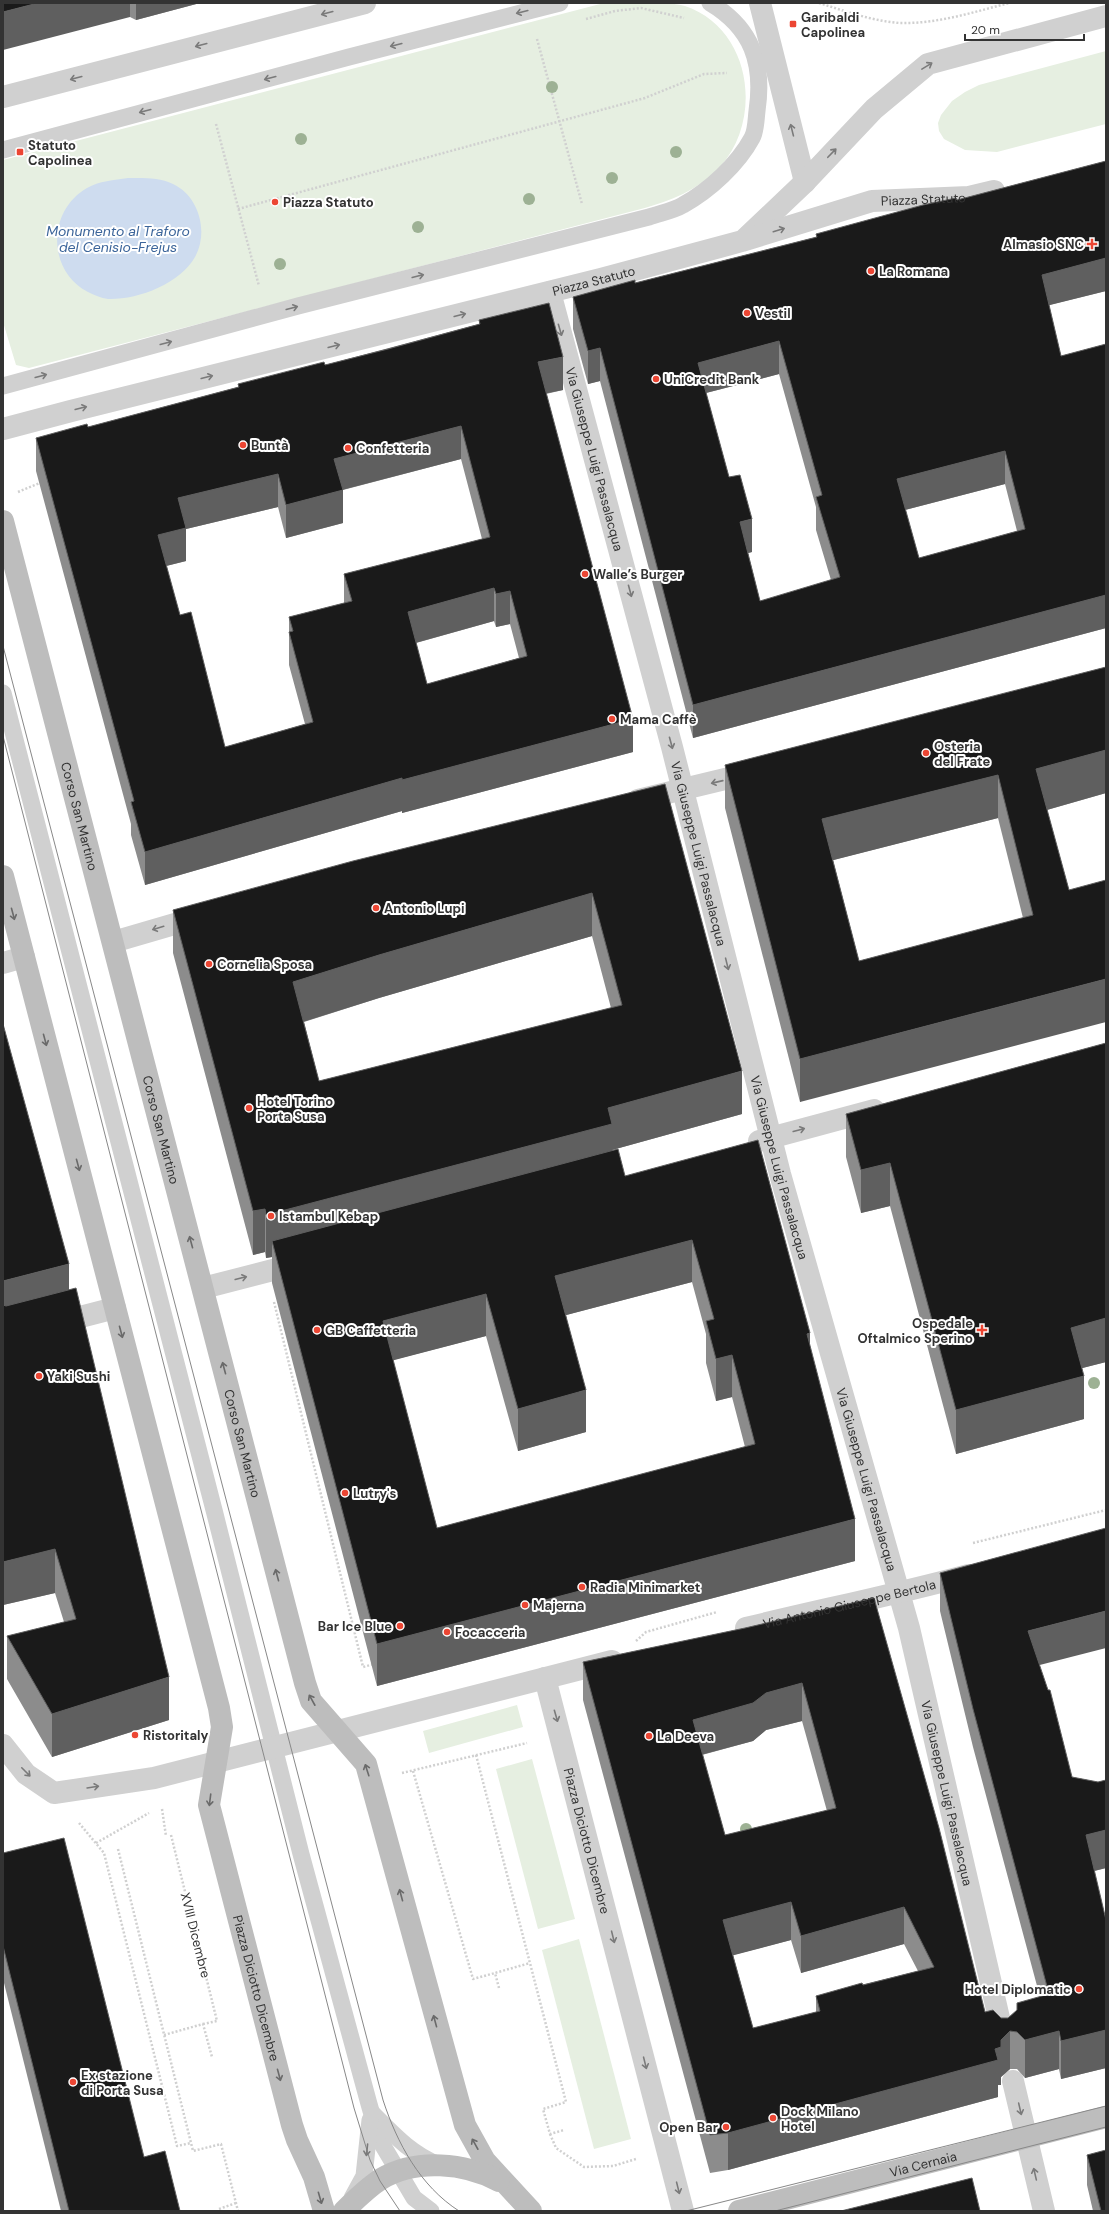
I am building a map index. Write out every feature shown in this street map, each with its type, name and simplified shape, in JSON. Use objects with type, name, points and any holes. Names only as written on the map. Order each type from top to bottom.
[{"type":"main road","name":"Corso San Martino","points":[[3,521],[305,1683],[311,1701],[336,1730]]},
{"type":"main road","points":[[3,876],[219,1708],[222,1727],[216,1761]]},
{"type":"main road","points":[[336,1730],[366,1764],[465,2125],[485,2161],[520,2199]]},
{"type":"main road","name":"Piazza Diciotto Dicembre","points":[[216,1761],[209,1805],[292,2125],[314,2177],[324,2211]]},
{"type":"main road","name":"Via Cernaia","points":[[739,2211],[1106,2118]]},
{"type":"main road","points":[[344,2211],[361,2194],[381,2180],[411,2168],[439,2165],[470,2169],[489,2176],[520,2199],[549,2211]]},
{"type":"street","points":[[3,97],[365,3]]},
{"type":"street","points":[[760,3],[805,182]]},
{"type":"street","name":"Piazza Statuto","points":[[742,241],[805,182],[874,109],[928,64],[1106,16]]},
{"type":"street","name":"Piazza Statuto","points":[[3,429],[57,414],[550,292],[742,241],[872,201],[969,197],[1015,185]]},
{"type":"street","name":"Via Giuseppe Luigi Passalacqua","points":[[550,292],[683,790],[783,1181],[908,1628],[1005,2044]]},
{"type":"street","points":[[619,805],[776,766]]},
{"type":"street","points":[[113,942],[225,909]]},
{"type":"street","points":[[3,963],[24,958]]},
{"type":"street","points":[[742,1145],[891,1106]]},
{"type":"street","points":[[203,1288],[319,1258]]},
{"type":"street","points":[[3,1337],[115,1308]]},
{"type":"street","name":"Via Antonio Giuseppe Bertola","points":[[724,1634],[852,1602],[898,1594],[990,1569]]},
{"type":"street","points":[[3,1744],[26,1774],[54,1793],[154,1778],[336,1730],[633,1656]]},
{"type":"street","name":"Piazza Diciotto Dicembre","points":[[545,1678],[561,1734],[683,2211]]},
{"type":"street","points":[[1013,2081],[1044,2211]]},
{"type":"lane","points":[[3,150],[560,3]]},
{"type":"lane","points":[[3,386],[298,306],[649,217],[683,206],[701,193],[730,168],[753,136],[760,95],[760,72],[746,34],[726,13],[710,3]]},
{"type":"lane","points":[[3,692],[301,1854],[371,2112],[379,2139],[414,2198],[431,2211]]},
{"type":"lane","points":[[371,2112],[410,2151],[422,2159],[439,2165]]},
{"type":"lane","points":[[344,2211],[358,2190],[364,2176],[371,2112]]},
{"type":"path","points":[[819,3],[864,17],[900,23],[960,16],[1009,3]]},
{"type":"path","points":[[579,20],[615,11],[641,8],[681,16],[687,19]]},
{"type":"path","points":[[529,10],[582,206]]},
{"type":"path","points":[[238,208],[646,98],[704,74],[732,74]]},
{"type":"path","points":[[214,116],[260,290]]},
{"type":"path","points":[[10,494],[40,484],[45,480]]},
{"type":"path","points":[[273,1300],[363,1667],[378,1663]]},
{"type":"path","points":[[146,1724],[148,1732]]},
{"type":"path","points":[[402,1773],[561,1734]]},
{"type":"path","points":[[476,1755],[566,2102],[543,2109],[550,2134],[556,2148],[584,2167],[613,2166],[667,2149]]},
{"type":"path","points":[[413,1771],[473,1979],[530,1963]]},
{"type":"path","points":[[96,1843],[161,1806],[166,1836]]},
{"type":"path","points":[[74,1821],[81,1824],[104,1853],[177,2146],[191,2143]]},
{"type":"path","name":"XVIII Dicembre","points":[[171,1835],[217,2021],[203,2024]]},
{"type":"path","points":[[118,1849],[193,2151],[221,2144],[238,2211]]},
{"type":"path","points":[[495,1973],[499,1988]]},
{"type":"path","points":[[164,2035],[203,2024],[212,2057]]},
{"type":"path","points":[[550,2134],[564,2130]]},
{"type":"path","points":[[219,2209],[236,2203]]},
{"type":"shaded area","points":[[656,2],[685,6],[707,17],[724,34],[737,54],[744,76],[746,100],[742,124],[734,147],[720,167],[712,175],[684,194],[641,209],[29,368],[16,365],[3,322],[3,160],[604,3]]},
{"type":"shaded area","points":[[1106,51],[1106,124],[997,152],[965,150],[944,139],[939,131],[938,123],[941,115],[952,101],[979,85]]},
{"type":"shaded area","points":[[517,1705],[523,1727],[429,1753],[423,1731]]},
{"type":"shaded area","points":[[532,1759],[575,1919],[538,1929],[496,1769]]},
{"type":"shaded area","points":[[579,1939],[631,2139],[594,2149],[542,1950]]},
{"type":"water","name":"Monumento al Traforo del Cenisio-Frejus","points":[[128,178],[151,178],[162,180],[173,184],[182,190],[195,206],[201,226],[201,237],[195,257],[188,267],[169,282],[132,297],[108,299],[88,292],[75,282],[65,270],[59,256],[57,241],[59,225],[65,211],[74,198],[87,188],[102,182]]},
{"type":"building","points":[[3,3],[38,3],[3,12]]},
{"type":"building","points":[[1106,161],[1106,258],[1042,275],[1061,356],[1106,344],[1106,595],[693,705],[600,348],[588,351],[573,297],[635,280],[635,283],[817,237],[816,234],[923,205],[956,198],[957,200]],"holes":[[[779,341],[822,495],[816,497],[840,577],[760,601],[740,522],[752,519],[740,475],[729,477],[698,363]],[[1005,451],[1025,529],[919,558],[897,479]]]},
{"type":"building","points":[[549,303],[563,357],[538,362],[633,719],[402,780],[402,778],[145,852],[131,802],[134,801],[36,438],[87,424],[88,427],[239,387],[238,384],[324,362],[325,365],[388,349],[480,324],[479,320]],"holes":[[[461,426],[490,537],[344,574],[352,601],[289,617],[293,631],[289,632],[313,722],[225,747],[191,612],[180,615],[158,535],[186,528],[178,498],[278,474],[286,505],[343,490],[334,459]],[[494,588],[496,594],[510,591],[527,656],[427,684],[408,612]]]},
{"type":"building","points":[[1106,667],[1106,750],[1036,769],[1069,890],[1106,880],[1106,979],[800,1059],[725,765]],"holes":[[[998,775],[1033,915],[859,961],[822,819]]]},
{"type":"building","points":[[665,784],[742,1071],[608,1108],[612,1124],[266,1215],[265,1209],[253,1211],[173,910],[353,861]],"holes":[[[592,893],[622,1005],[319,1081],[293,982],[379,955]]]},
{"type":"building","points":[[3,1024],[69,1264],[3,1281]]},
{"type":"building","points":[[1106,1043],[1106,1318],[1071,1328],[1084,1376],[956,1410],[890,1163],[861,1170],[846,1114]]},
{"type":"building","points":[[758,1140],[810,1333],[807,1334],[855,1519],[377,1644],[272,1241],[618,1149],[625,1176]],"holes":[[[692,1240],[714,1319],[706,1321],[716,1359],[732,1355],[755,1444],[437,1528],[383,1321],[486,1294],[518,1409],[586,1390],[555,1276]]]},
{"type":"building","points":[[76,1288],[169,1677],[52,1714],[7,1636],[76,1619],[55,1549],[3,1562],[3,1305],[6,1306]]},
{"type":"building","points":[[1106,1528],[1106,1611],[1028,1631],[1048,1690],[1050,1690],[1072,1777],[1098,1782],[1106,1780],[1106,1830],[1086,1835],[1106,1920],[1106,2030],[1061,2041],[1059,2031],[1025,2040],[1017,2032],[1010,2031],[1001,2040],[1001,2047],[995,2049],[998,2060],[728,2133],[710,2135],[583,1662],[745,1628],[874,1598],[939,1828],[985,2012],[993,2010],[1001,2018],[1008,2018],[1017,2010],[1017,2003],[1049,1994],[973,1709],[940,1573]],"holes":[[[802,1683],[836,1808],[725,1835],[693,1720],[753,1703],[766,1693]],[[791,1902],[801,1936],[904,1907],[934,1967],[863,1985],[862,1983],[816,1996],[820,2011],[753,2028],[723,1920]]]},
{"type":"building","name":"Ex stazione di Porta Susa","points":[[64,1838],[144,2157],[165,2151],[180,2211],[69,2211],[3,1946],[3,1853]]},
{"type":"building","points":[[1106,2150],[1106,2211],[1101,2211],[1087,2155]]},
{"type":"building","points":[[972,2178],[980,2211],[841,2211]]},
{"type":"tram line","points":[[3,646],[383,2100],[395,2132],[412,2162],[433,2189],[445,2201],[459,2211]]},
{"type":"tram line","points":[[3,736],[354,2108],[370,2160],[380,2181],[400,2211]]},
{"type":"tram line","points":[[686,2211],[1106,2106]]},
{"type":"tram line","points":[[775,2211],[1106,2127]]},
{"type":"place","name":"Garibaldi Capolinea","points":[[793,24]]},
{"type":"place","name":"Statuto Capolinea","points":[[20,152]]},
{"type":"place","name":"Piazza Statuto","points":[[275,202]]},
{"type":"place","name":"Almasio SNC","points":[[1092,244]]},
{"type":"place","name":"La Romana","points":[[871,271]]},
{"type":"place","name":"Vestil","points":[[747,313]]},
{"type":"place","name":"UniCredit Bank","points":[[656,379]]},
{"type":"place","name":"Buntà","points":[[243,445]]},
{"type":"place","name":"Confetteria","points":[[348,448]]},
{"type":"place","name":"Walle’s Burger","points":[[585,574]]},
{"type":"place","name":"Mama Caffè","points":[[612,719]]},
{"type":"place","name":"Osteria del Frate","points":[[926,753]]},
{"type":"place","name":"Antonio Lupi","points":[[376,908]]},
{"type":"place","name":"Cornelia Sposa","points":[[209,964]]},
{"type":"place","name":"Hotel Torino Porta Susa","points":[[249,1108]]},
{"type":"place","name":"Istambul Kebap","points":[[271,1216]]},
{"type":"place","name":"GB Caffetteria","points":[[317,1330]]},
{"type":"place","name":"Ospedale Oftalmico Sperino","points":[[982,1330]]},
{"type":"place","name":"Yaki Sushi","points":[[39,1376]]},
{"type":"place","name":"Lutry's","points":[[345,1493]]},
{"type":"place","name":"Radia Minimarket","points":[[582,1587]]},
{"type":"place","name":"Majerna","points":[[525,1605]]},
{"type":"place","name":"Bar Ice Blue","points":[[400,1626]]},
{"type":"place","name":"Focacceria","points":[[447,1632]]},
{"type":"place","name":"Ristoritaly","points":[[135,1735]]},
{"type":"place","name":"La Deeva","points":[[649,1736]]},
{"type":"place","name":"Hotel Diplomatic","points":[[1079,1989]]},
{"type":"place","name":"Ex stazione di Porta Susa","points":[[73,2082]]},
{"type":"place","name":"Dock Milano Hotel","points":[[773,2118]]},
{"type":"place","name":"Open Bar","points":[[726,2127]]}]
